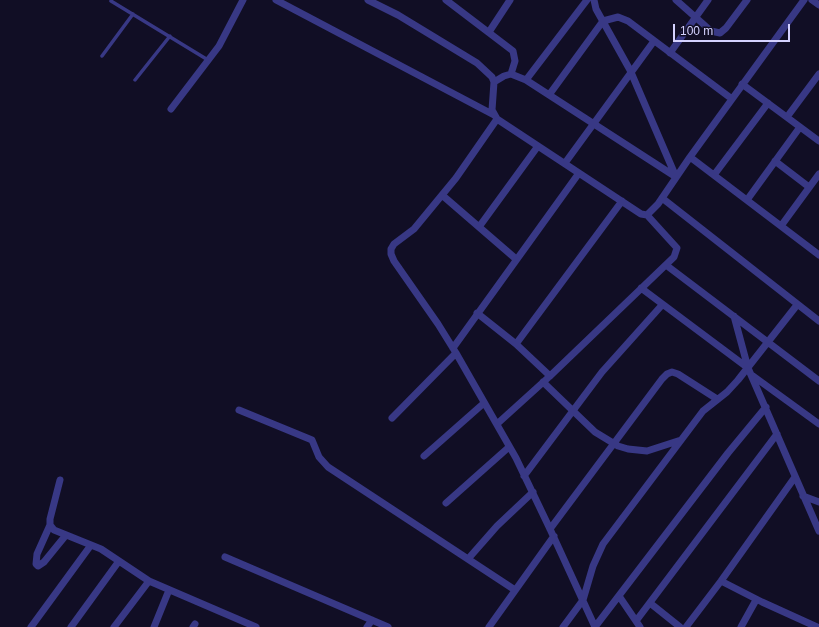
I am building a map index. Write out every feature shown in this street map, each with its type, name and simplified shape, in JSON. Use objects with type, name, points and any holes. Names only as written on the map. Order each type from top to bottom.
[{"type":"street","points":[[171,109],[219,46],[243,0]]},
{"type":"street","points":[[276,0],[495,117],[641,214],[647,214],[652,211],[662,198],[742,84],[804,0]]},
{"type":"street","points":[[368,0],[398,15],[477,63],[492,77],[494,82],[492,110],[495,117]]},
{"type":"street","points":[[489,32],[510,0]]},
{"type":"street","points":[[526,80],[587,0]]},
{"type":"street","points":[[594,0],[596,9],[630,70],[676,177]]},
{"type":"street","points":[[676,0],[711,31],[720,33],[726,28],[747,0]]},
{"type":"street","points":[[670,53],[695,16],[708,0]]},
{"type":"street","points":[[812,0],[819,5]]},
{"type":"street","points":[[449,1],[513,51],[515,61],[511,74]]},
{"type":"street","points":[[549,95],[603,21],[613,17],[622,18],[654,40],[732,99]]},
{"type":"street","points":[[565,163],[630,70],[654,40]]},
{"type":"street","points":[[494,82],[511,74],[526,80],[676,177]]},
{"type":"street","points":[[787,117],[819,74]]},
{"type":"street","points":[[742,84],[819,141]]},
{"type":"street","points":[[714,175],[768,103]]},
{"type":"street","points":[[495,117],[442,195],[414,229],[394,244],[391,249],[391,254],[394,262],[454,351],[509,446],[554,536],[595,627],[728,453],[766,407]]},
{"type":"street","points":[[747,200],[800,127]]},
{"type":"street","points":[[479,227],[538,146]]},
{"type":"street","points":[[690,157],[818,253]]},
{"type":"street","points":[[775,161],[809,187]]},
{"type":"street","points":[[392,418],[454,351],[477,313],[579,173]]},
{"type":"street","points":[[781,226],[819,174]]},
{"type":"street","points":[[442,195],[516,259]]},
{"type":"street","points":[[662,198],[819,321]]},
{"type":"street","points":[[516,344],[622,201]]},
{"type":"street","points":[[496,424],[544,382],[674,257],[676,248],[647,214]]},
{"type":"street","points":[[666,265],[819,381]]},
{"type":"street","points":[[641,288],[819,424]]},
{"type":"street","points":[[524,476],[602,372],[662,304]]},
{"type":"street","points":[[563,627],[583,600],[593,566],[603,544],[703,411],[727,392],[749,371],[768,342],[797,305]]},
{"type":"street","points":[[477,313],[516,344],[550,376]]},
{"type":"street","points":[[734,316],[749,371],[819,531]]},
{"type":"street","points":[[550,528],[662,379],[668,374],[672,372],[678,374],[717,399]]},
{"type":"street","points":[[544,382],[595,432],[628,449],[647,451],[681,440]]},
{"type":"street","points":[[424,456],[484,403]]},
{"type":"street","points":[[239,410],[312,440],[315,444],[319,457],[328,467],[515,590]]},
{"type":"street","points":[[619,596],[638,624],[650,603],[777,434]]},
{"type":"street","points":[[446,503],[509,446]]},
{"type":"street","points":[[686,627],[721,581],[795,477]]},
{"type":"street","points":[[60,480],[50,525],[37,554],[36,564],[38,566],[44,562],[66,535]]},
{"type":"street","points":[[468,559],[497,526],[533,492]]},
{"type":"street","points":[[803,496],[819,502]]},
{"type":"street","points":[[50,525],[54,530],[91,545],[148,580],[256,627]]},
{"type":"street","points":[[489,627],[554,536]]},
{"type":"street","points":[[31,627],[91,545]]},
{"type":"street","points":[[225,557],[388,627]]},
{"type":"street","points":[[71,627],[119,561]]},
{"type":"street","points":[[116,625],[148,580]]},
{"type":"street","points":[[721,581],[756,600],[817,627]]},
{"type":"street","points":[[154,627],[169,590]]},
{"type":"street","points":[[741,627],[756,600]]},
{"type":"street","points":[[650,603],[680,627]]},
{"type":"street","points":[[367,627],[372,620]]},
{"type":"lane","points":[[111,1],[209,60]]},
{"type":"lane","points":[[102,56],[133,14]]},
{"type":"lane","points":[[135,80],[170,36]]}]
